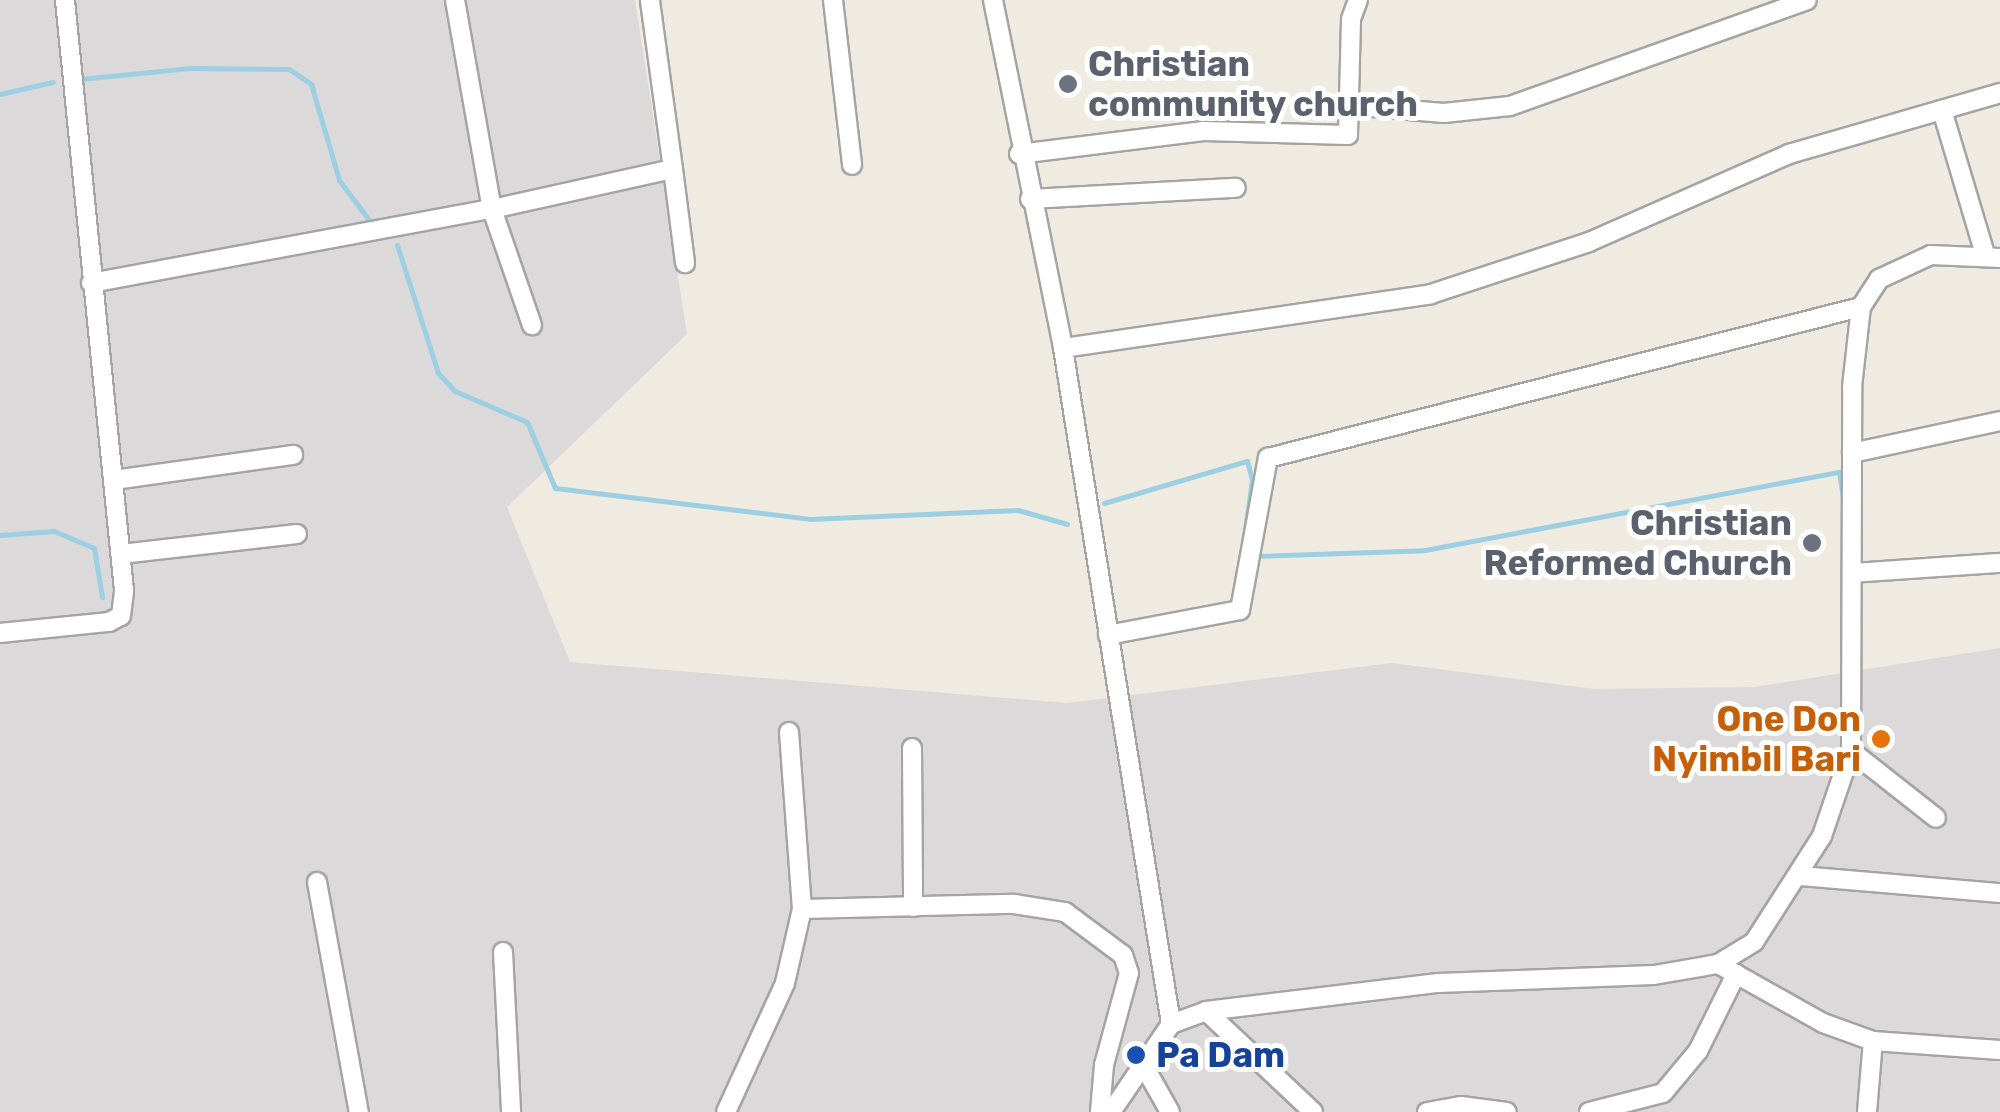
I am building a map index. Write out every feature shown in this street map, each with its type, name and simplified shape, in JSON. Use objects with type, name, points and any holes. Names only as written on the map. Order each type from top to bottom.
[{"type":"street","points":[[0,634],[120,616],[122,554],[64,0]]},
{"type":"street","points":[[455,0],[492,209],[532,324]]},
{"type":"street","points":[[650,0],[685,262]]},
{"type":"street","points":[[833,0],[852,165]]},
{"type":"street","points":[[993,0],[1019,154],[1063,348],[1171,1024]]},
{"type":"street","points":[[1019,154],[1204,132],[1343,137],[1350,132],[1351,19],[1358,0]]},
{"type":"street","points":[[1349,105],[1444,114],[1510,106],[1807,0]]},
{"type":"street","points":[[1063,348],[1431,294],[1588,242],[1789,154],[2000,93]]},
{"type":"street","points":[[1111,1112],[1171,1024],[1206,1011],[1438,983],[1654,975],[1718,964],[1754,942],[1801,876],[1851,751],[1852,453],[1861,307],[1879,279],[1902,265],[1930,255],[1992,256],[1942,110]]},
{"type":"street","points":[[91,283],[492,209],[674,169]]},
{"type":"street","points":[[1030,199],[1236,188]]},
{"type":"street","points":[[1108,636],[1240,610],[1268,458],[1861,307]]},
{"type":"street","points":[[1852,453],[2000,421]]},
{"type":"street","points":[[114,480],[293,455]]},
{"type":"street","points":[[122,554],[297,534]]},
{"type":"street","points":[[1852,573],[2000,563]]},
{"type":"street","points":[[726,1112],[786,983],[802,910],[789,732]]},
{"type":"street","points":[[912,748],[913,906]]},
{"type":"street","points":[[1851,751],[1936,818]]},
{"type":"street","points":[[1801,876],[2000,893]]},
{"type":"street","points":[[317,882],[359,1112]]},
{"type":"street","points":[[802,910],[1041,905],[1080,919],[1114,942],[1129,973],[1104,1065],[1100,1112]]},
{"type":"street","points":[[503,952],[510,1112]]},
{"type":"street","points":[[1718,964],[1823,1022],[1874,1041],[2000,1050]]},
{"type":"street","points":[[1590,1112],[1663,1093],[1698,1052],[1736,974]]},
{"type":"street","points":[[1206,1011],[1313,1112]]},
{"type":"street","points":[[1866,1112],[1874,1041]]},
{"type":"street","points":[[1144,1066],[1170,1112]]},
{"type":"street","points":[[1427,1112],[1460,1106],[1507,1112]]},
{"type":"shaded area","points":[[0,0],[635,0],[687,334],[507,507],[570,662],[1067,703],[1391,663],[1595,689],[1755,687],[2000,648],[2000,1112],[0,1112]]},
{"type":"waterway","points":[[80,79],[191,68],[289,69],[311,84],[339,180],[372,224]]},
{"type":"waterway","points":[[0,94],[53,82]]},
{"type":"waterway","points":[[397,245],[438,373],[455,391],[527,422],[555,488],[810,519],[1018,510],[1067,524]]},
{"type":"waterway","points":[[1104,503],[1247,461],[1252,480],[1242,551]]},
{"type":"waterway","points":[[1257,556],[1425,550],[1839,472],[1844,505]]},
{"type":"waterway","points":[[0,535],[54,531],[94,548],[102,597]]},
{"type":"place","name":"Christian community church","points":[[1068,84]]},
{"type":"place","name":"Christian Reformed Church","points":[[1812,543]]},
{"type":"place","name":"One Don Nyimbil Bari","points":[[1881,739]]},
{"type":"place","name":"Pa Dam","points":[[1136,1055]]}]
